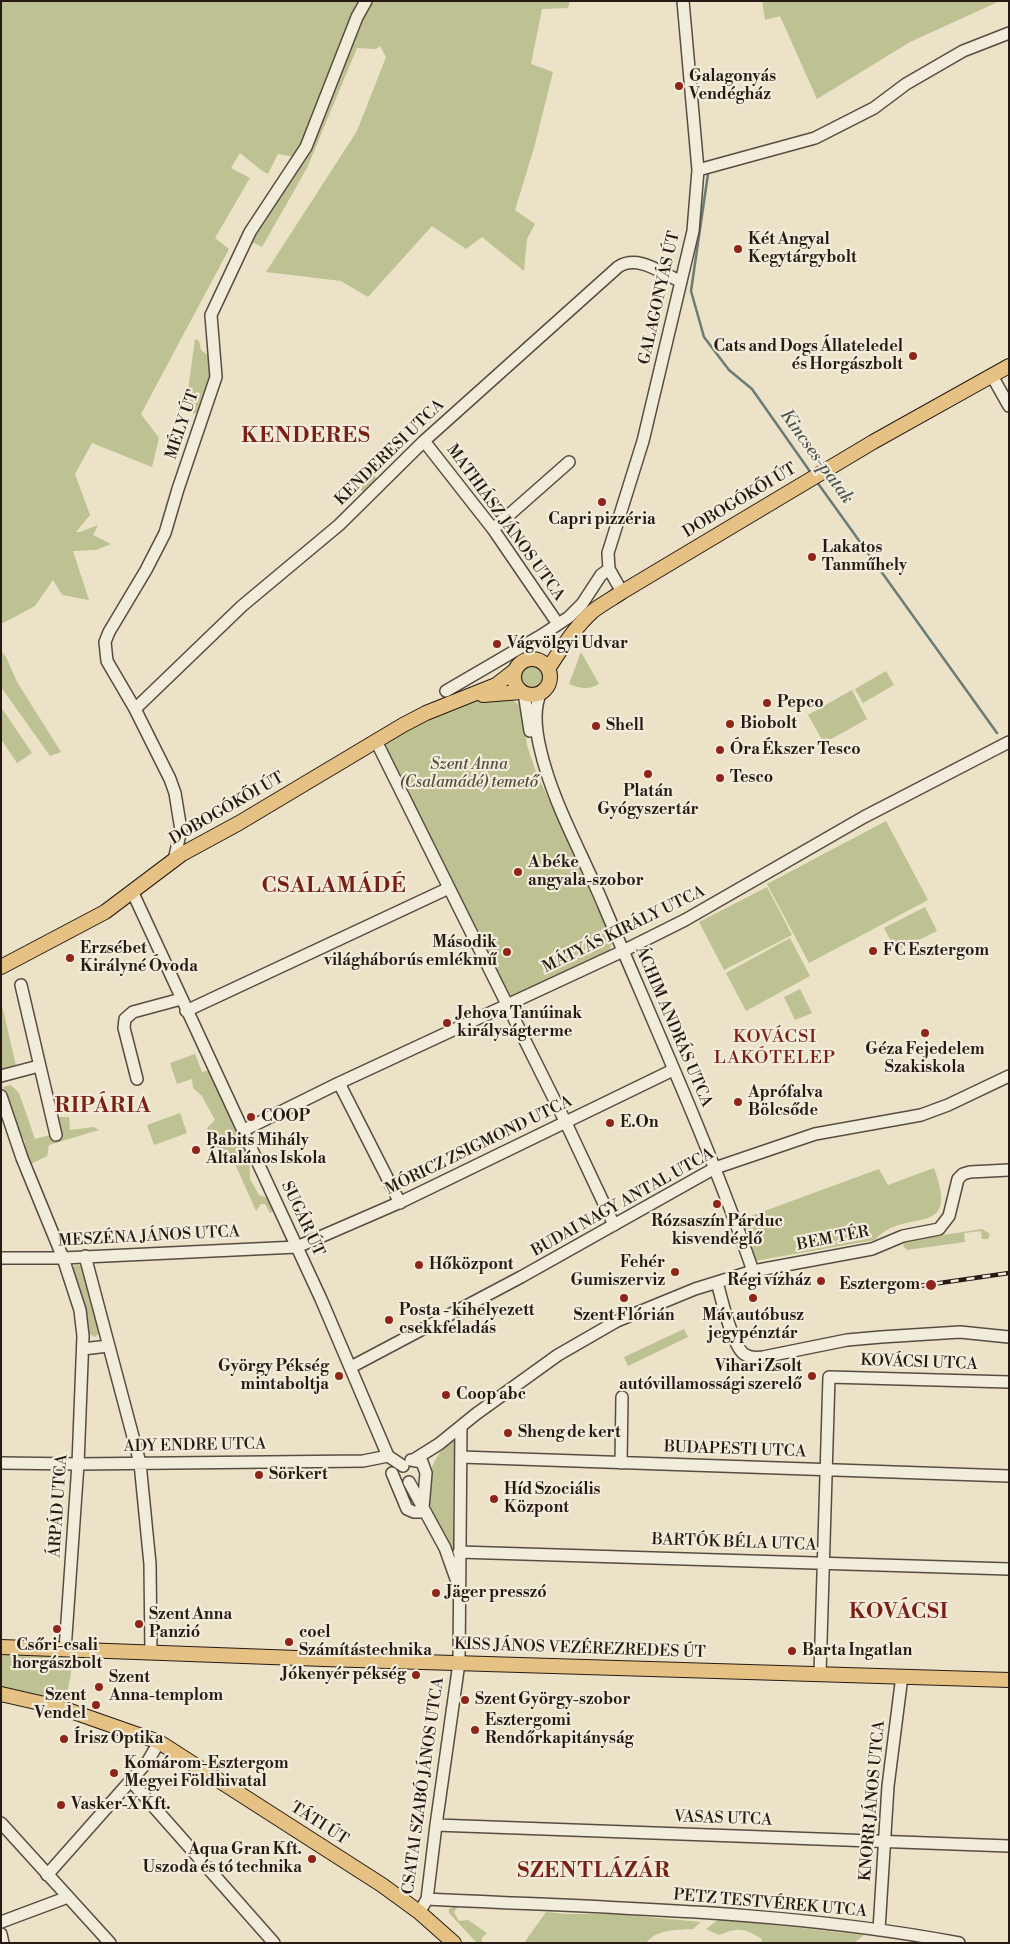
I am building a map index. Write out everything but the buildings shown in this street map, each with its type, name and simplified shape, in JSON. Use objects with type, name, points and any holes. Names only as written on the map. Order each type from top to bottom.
[{"type":"main road","name":"DOBOGÓKŐI ÚT","points":[[535,659],[574,630],[594,611],[622,592],[873,442],[1009,366]]},
{"type":"main road","name":"DOBOGÓKŐI ÚT","points":[[548,669],[574,630]]},
{"type":"main road","points":[[535,659],[542,661],[548,669],[549,682],[541,692],[532,695],[522,692],[514,681],[514,671],[522,661],[535,659]]},
{"type":"main road","name":"DOBOGÓKŐI ÚT","points":[[4,967],[105,912],[174,860],[376,741],[426,713],[496,685],[514,671]]},
{"type":"main road","name":"DOBOGÓKŐI ÚT","points":[[467,697],[522,692]]},
{"type":"main road","name":"KISS JÁNOS VEZÉREZREDES ÚT","points":[[1,1648],[1009,1680]]},
{"type":"main road","name":"TÁTI ÚT","points":[[1,1694],[64,1708],[159,1742],[382,1885],[419,1912],[454,1943]]},
{"type":"street","name":"MÉLY ÚT","points":[[174,860],[181,830],[175,793],[170,778],[135,709],[107,661],[105,642],[165,534],[178,489],[216,377],[211,315],[250,232],[306,147],[357,17],[366,1]]},
{"type":"street","name":"GALAGONYÁS ÚT","points":[[609,569],[608,552],[643,441],[693,231],[698,170],[683,1]]},
{"type":"street","points":[[698,170],[815,138],[874,108],[906,84],[962,51],[1009,33]]},
{"type":"street","name":"KENDERESI UTCA","points":[[135,709],[242,606],[339,525],[424,441],[623,264],[634,261],[640,262],[680,282]]},
{"type":"street","points":[[992,376],[1009,406]]},
{"type":"street","name":"MATHIÁSZ JÁNOS UTCA","points":[[424,441],[493,529],[558,624]]},
{"type":"street","points":[[493,529],[569,462]]},
{"type":"street","points":[[446,690],[575,612],[601,575],[609,569],[622,592]]},
{"type":"street","name":"ÁCHIM ANDRÁS UTCA","points":[[522,692],[539,768],[548,788],[556,799]]},
{"type":"street","name":"ÁCHIM ANDRÁS UTCA","points":[[541,692],[537,710],[538,740],[556,799],[594,882],[715,1168],[753,1271]]},
{"type":"street","points":[[376,741],[566,1123],[614,1225]]},
{"type":"street","name":"MÁTYÁS KIRÁLY UTCA","points":[[244,1130],[622,951],[726,898],[864,817],[1009,742]]},
{"type":"street","points":[[186,1011],[449,888]]},
{"type":"street","name":"SUGÁR ÚT","points":[[132,891],[186,1011],[298,1247],[388,1456]]},
{"type":"street","points":[[21,985],[56,1134]]},
{"type":"street","points":[[137,1079],[124,1028],[125,1019],[133,1012],[181,999]]},
{"type":"street","points":[[1,1076],[39,1066]]},
{"type":"street","name":"MÓRICZ ZSIGMOND UTCA","points":[[298,1247],[400,1203],[673,1070]]},
{"type":"street","name":"BUDAI NAGY ANTAL UTCA","points":[[351,1368],[515,1281],[715,1168],[815,1134],[921,1115],[955,1102],[1009,1076]]},
{"type":"street","points":[[340,1083],[400,1203]]},
{"type":"street","name":"ÁRPÁD UTCA","points":[[1,1096],[22,1158],[63,1258],[80,1310],[83,1348],[78,1464],[65,1650]]},
{"type":"street","name":"BEM TÉR","points":[[415,1466],[461,1426],[581,1340],[644,1309],[716,1282],[753,1271],[872,1249],[904,1236],[936,1230],[945,1223],[951,1212],[958,1179],[964,1174],[1009,1170]]},
{"type":"street","name":"MESZÉNA JÁNOS UTCA","points":[[1,1258],[63,1258],[298,1247]]},
{"type":"street","points":[[86,1256],[140,1463],[150,1564],[151,1653]]},
{"type":"street","points":[[716,1282],[736,1344],[744,1354],[753,1357],[763,1357],[842,1341],[881,1337],[960,1332],[1009,1337]]},
{"type":"street","points":[[83,1348],[108,1346]]},
{"type":"street","name":"KOVÁCSI UTCA","points":[[825,1469],[829,1377],[1009,1382]]},
{"type":"street","points":[[621,1463],[622,1397]]},
{"type":"street","name":"CSATAI SZABÓ JÁNOS UTCA","points":[[419,1912],[427,1900],[458,1663],[461,1426]]},
{"type":"street","points":[[388,1456],[415,1466]]},
{"type":"street","name":"ADY ENDRE UTCA","points":[[1,1463],[363,1461],[388,1456]]},
{"type":"street","name":"BUDAPESTI UTCA","points":[[461,1457],[1009,1476]]},
{"type":"street","points":[[415,1466],[402,1474],[409,1482],[445,1548],[459,1585]]},
{"type":"street","points":[[409,1482],[420,1482],[415,1466]]},
{"type":"street","points":[[415,1466],[424,1511]]},
{"type":"street","points":[[820,1673],[825,1469]]},
{"type":"street","points":[[392,1474],[407,1509],[414,1512],[424,1511]]},
{"type":"street","name":"BARTÓK BÉLA UTCA","points":[[459,1552],[1009,1568]]},
{"type":"street","name":"KNORR JÁNOS UTCA","points":[[879,1930],[888,1786],[902,1676]]},
{"type":"street","points":[[47,1874],[148,1761],[159,1742]]},
{"type":"street","points":[[131,1781],[274,1943]]},
{"type":"street","points":[[1,1823],[110,1943]]},
{"type":"street","name":"VASAS UTCA","points":[[436,1825],[1009,1846]]},
{"type":"street","points":[[1,1922],[68,1897]]},
{"type":"street","name":"PETZ TESTVÉREK UTCA","points":[[427,1900],[714,1914],[879,1930],[959,1943]]},
{"type":"street","points":[[1,1934],[3,1943]]},
{"type":"green space","points":[[1,1],[570,1],[568,8],[542,9],[531,64],[553,72],[534,148],[515,210],[535,224],[527,239],[524,271],[482,237],[466,249],[432,226],[368,297],[341,281],[266,272],[357,131],[386,57],[380,46],[376,49],[357,48],[307,168],[262,247],[250,241],[295,157],[278,154],[268,174],[240,153],[231,168],[250,178],[215,238],[229,249],[141,414],[159,438],[152,467],[92,443],[75,474],[90,515],[76,532],[98,525],[93,535],[111,544],[96,550],[73,551],[89,600],[62,595],[53,580],[35,606],[1,624]]},
{"type":"green space","points":[[762,1],[1000,1],[910,42],[817,99],[780,16],[765,20]]},
{"type":"green space","points":[[195,339],[199,341],[201,350],[209,356],[209,370],[208,384],[200,410],[194,414],[189,407],[179,400],[188,391]]},
{"type":"green space","points":[[369,468],[378,481],[365,494],[354,482]]},
{"type":"green space","points":[[1,651],[6,657],[17,682],[61,752],[50,756],[1,687]]},
{"type":"green space","points":[[581,652],[599,684],[588,688],[581,688],[569,684]]},
{"type":"green space","points":[[532,662],[538,663],[546,671],[546,683],[538,691],[532,692],[526,691],[518,683],[517,677],[518,671],[526,663]]},
{"type":"green space","points":[[886,671],[894,685],[863,703],[855,689]]},
{"type":"green space","points":[[852,690],[867,719],[824,743],[808,715]]},
{"type":"green space","name":"Szent Anna (Csalamádé) temető","points":[[509,697],[518,704],[523,715],[527,745],[537,775],[575,853],[597,908],[613,940],[609,951],[589,964],[510,1001],[385,747],[390,739],[424,721],[480,698]]},
{"type":"green space","points":[[1,707],[32,753],[17,763],[1,739]]},
{"type":"green space","points":[[886,821],[928,900],[809,963],[767,884]]},
{"type":"green space","points":[[767,887],[792,935],[724,970],[699,922]]},
{"type":"green space","points":[[925,907],[937,931],[896,951],[884,928]]},
{"type":"green space","points":[[790,938],[810,976],[746,1011],[726,973]]},
{"type":"green space","points":[[800,989],[812,1013],[795,1020],[784,997]]},
{"type":"green space","points":[[1,1001],[16,1066],[1,1070]]},
{"type":"green space","points":[[195,1054],[202,1072],[210,1070],[249,1155],[250,1179],[259,1195],[271,1199],[276,1210],[270,1213],[265,1204],[261,1204],[256,1211],[232,1157],[222,1159],[207,1128],[215,1120],[202,1096],[193,1088],[192,1079],[177,1084],[170,1063]]},
{"type":"green space","points":[[11,1085],[19,1093],[35,1139],[51,1135],[55,1117],[69,1117],[70,1130],[94,1127],[99,1130],[49,1145],[47,1156],[29,1165],[24,1152],[25,1142],[12,1117],[3,1087]]},
{"type":"green space","points":[[180,1113],[187,1133],[154,1145],[147,1125]]},
{"type":"green space","points":[[934,1168],[940,1191],[940,1206],[935,1214],[926,1219],[901,1224],[887,1230],[875,1240],[754,1261],[740,1220],[879,1169],[888,1185]]},
{"type":"green space","points":[[982,1229],[990,1234],[988,1239],[982,1239],[981,1231],[964,1233],[965,1242],[907,1250],[903,1246],[905,1241]]},
{"type":"green space","points":[[75,1265],[85,1266],[102,1330],[95,1337],[89,1334],[83,1308],[70,1272]]},
{"type":"green space","points":[[684,1329],[688,1337],[628,1366],[624,1357]]},
{"type":"green space","points":[[454,1438],[453,1539],[455,1539],[453,1549],[445,1541],[434,1518],[428,1493],[431,1469],[436,1458]]},
{"type":"green space","points":[[1,1654],[74,1656],[66,1700],[1,1688]]},
{"type":"green space","points":[[454,1906],[458,1907],[454,1912],[459,1921],[468,1920],[487,1933],[482,1938],[482,1943],[477,1943],[449,1913],[449,1909]]},
{"type":"green space","points":[[546,1912],[616,1914],[701,1922],[693,1929],[661,1933],[650,1938],[646,1943],[524,1943]]},
{"type":"green space","points":[[719,1919],[864,1935],[854,1943],[761,1943],[762,1939],[746,1931],[737,1930],[719,1935],[706,1929]]},
{"type":"waterway","name":"Kincses-patak","points":[[708,174],[691,291],[704,337],[729,370],[752,389],[811,473]]},
{"type":"waterway","name":"Kincses-patak","points":[[817,482],[997,733]]},
{"type":"railway","points":[[919,1286],[1009,1273]]},
{"type":"place","name":"Galagonyás Vendégház","points":[[679,86]]},
{"type":"place","name":"Két Angyal Kegytárgybolt","points":[[738,249]]},
{"type":"place","name":"Cats and Dogs Állateledel és Horgászbolt","points":[[913,356]]},
{"type":"place","name":"Capri pizzéria","points":[[602,502]]},
{"type":"place","name":"Lakatos Tanműhely","points":[[812,557]]},
{"type":"place","name":"Vágvölgyi Udvar","points":[[497,644]]},
{"type":"place","name":"Pepco","points":[[767,703]]},
{"type":"place","name":"Biobolt","points":[[730,724]]},
{"type":"place","name":"Shell","points":[[596,726]]},
{"type":"place","name":"Óra Ékszer Tesco","points":[[720,750]]},
{"type":"place","name":"Platán Gyógyszertár","points":[[648,774]]},
{"type":"place","name":"Tesco","points":[[720,778]]},
{"type":"place","name":"A béke angyala-szobor","points":[[518,872]]},
{"type":"place","name":"FC Esztergom","points":[[873,951]]},
{"type":"place","name":"Második világháborús emlékmű","points":[[507,952]]},
{"type":"place","name":"Erzsébet Királyné Óvoda","points":[[70,958]]},
{"type":"place","name":"Jehova Tanúinak királyságterme","points":[[447,1023]]},
{"type":"place","name":"Géza Fejedelem Szakiskola","points":[[925,1033]]},
{"type":"place","name":"Aprófalva Bölcsőde","points":[[738,1102]]},
{"type":"place","name":"COOP","points":[[251,1117]]},
{"type":"place","name":"E.On","points":[[610,1123]]},
{"type":"place","name":"Babits Mihály Általános Iskola","points":[[196,1150]]},
{"type":"place","name":"Rózsaszín Párduc kisvendéglő","points":[[717,1204]]},
{"type":"place","name":"Hőközpont","points":[[419,1265]]},
{"type":"place","name":"Fehér Gumiszerviz","points":[[675,1272]]},
{"type":"place","name":"Régi vízház","points":[[821,1281]]},
{"type":"place","name":"Esztergom","points":[[931,1285]]},
{"type":"place","name":"Szent Flórián","points":[[624,1298]]},
{"type":"place","name":"Máv autóbusz jegypénztár","points":[[753,1298]]},
{"type":"place","name":"Posta - kihelyezett csekkfeladás","points":[[389,1320]]},
{"type":"place","name":"György Pékség mintaboltja","points":[[339,1376]]},
{"type":"place","name":"Vihari Zsolt autóvillamossági szerelő","points":[[812,1376]]},
{"type":"place","name":"Coop abc","points":[[446,1395]]},
{"type":"place","name":"Sheng de kert","points":[[508,1433]]},
{"type":"place","name":"Sörkert","points":[[259,1475]]},
{"type":"place","name":"Híd Szociális Központ","points":[[494,1499]]},
{"type":"place","name":"Jäger presszó","points":[[436,1593]]},
{"type":"place","name":"Szent Anna Panzió","points":[[139,1624]]},
{"type":"place","name":"Csőri-csali horgászbolt","points":[[57,1629]]},
{"type":"place","name":"coel Számítástechnika","points":[[289,1642]]},
{"type":"place","name":"Barta Ingatlan","points":[[792,1651]]},
{"type":"place","name":"Jókenyér pékség","points":[[416,1675]]},
{"type":"place","name":"Szent Anna-templom","points":[[99,1687]]},
{"type":"place","name":"Szent György-szobor","points":[[465,1700]]},
{"type":"place","name":"Szent Vendel","points":[[96,1705]]},
{"type":"place","name":"Esztergomi Rendőrkapitányság","points":[[475,1730]]},
{"type":"place","name":"Írisz Optika","points":[[64,1739]]},
{"type":"place","name":"Komárom-Esztergom Megyei Földhivatal","points":[[114,1773]]},
{"type":"place","name":"Vasker-X Kft.","points":[[61,1805]]},
{"type":"place","name":"Aqua Gran Kft. Uszoda és tó technika","points":[[312,1859]]},
{"type":"district","name":"KENDERES","points":[[306,437]]},
{"type":"district","name":"CSALAMÁDÉ","points":[[334,887]]},
{"type":"district","name":"KOVÁCSI LAKÓTELEP","points":[[775,1048]]},
{"type":"district","name":"RIPÁRIA","points":[[103,1107]]},
{"type":"district","name":"KOVÁCSI","points":[[899,1613]]},
{"type":"district","name":"SZENTLÁZÁR","points":[[594,1872]]}]
